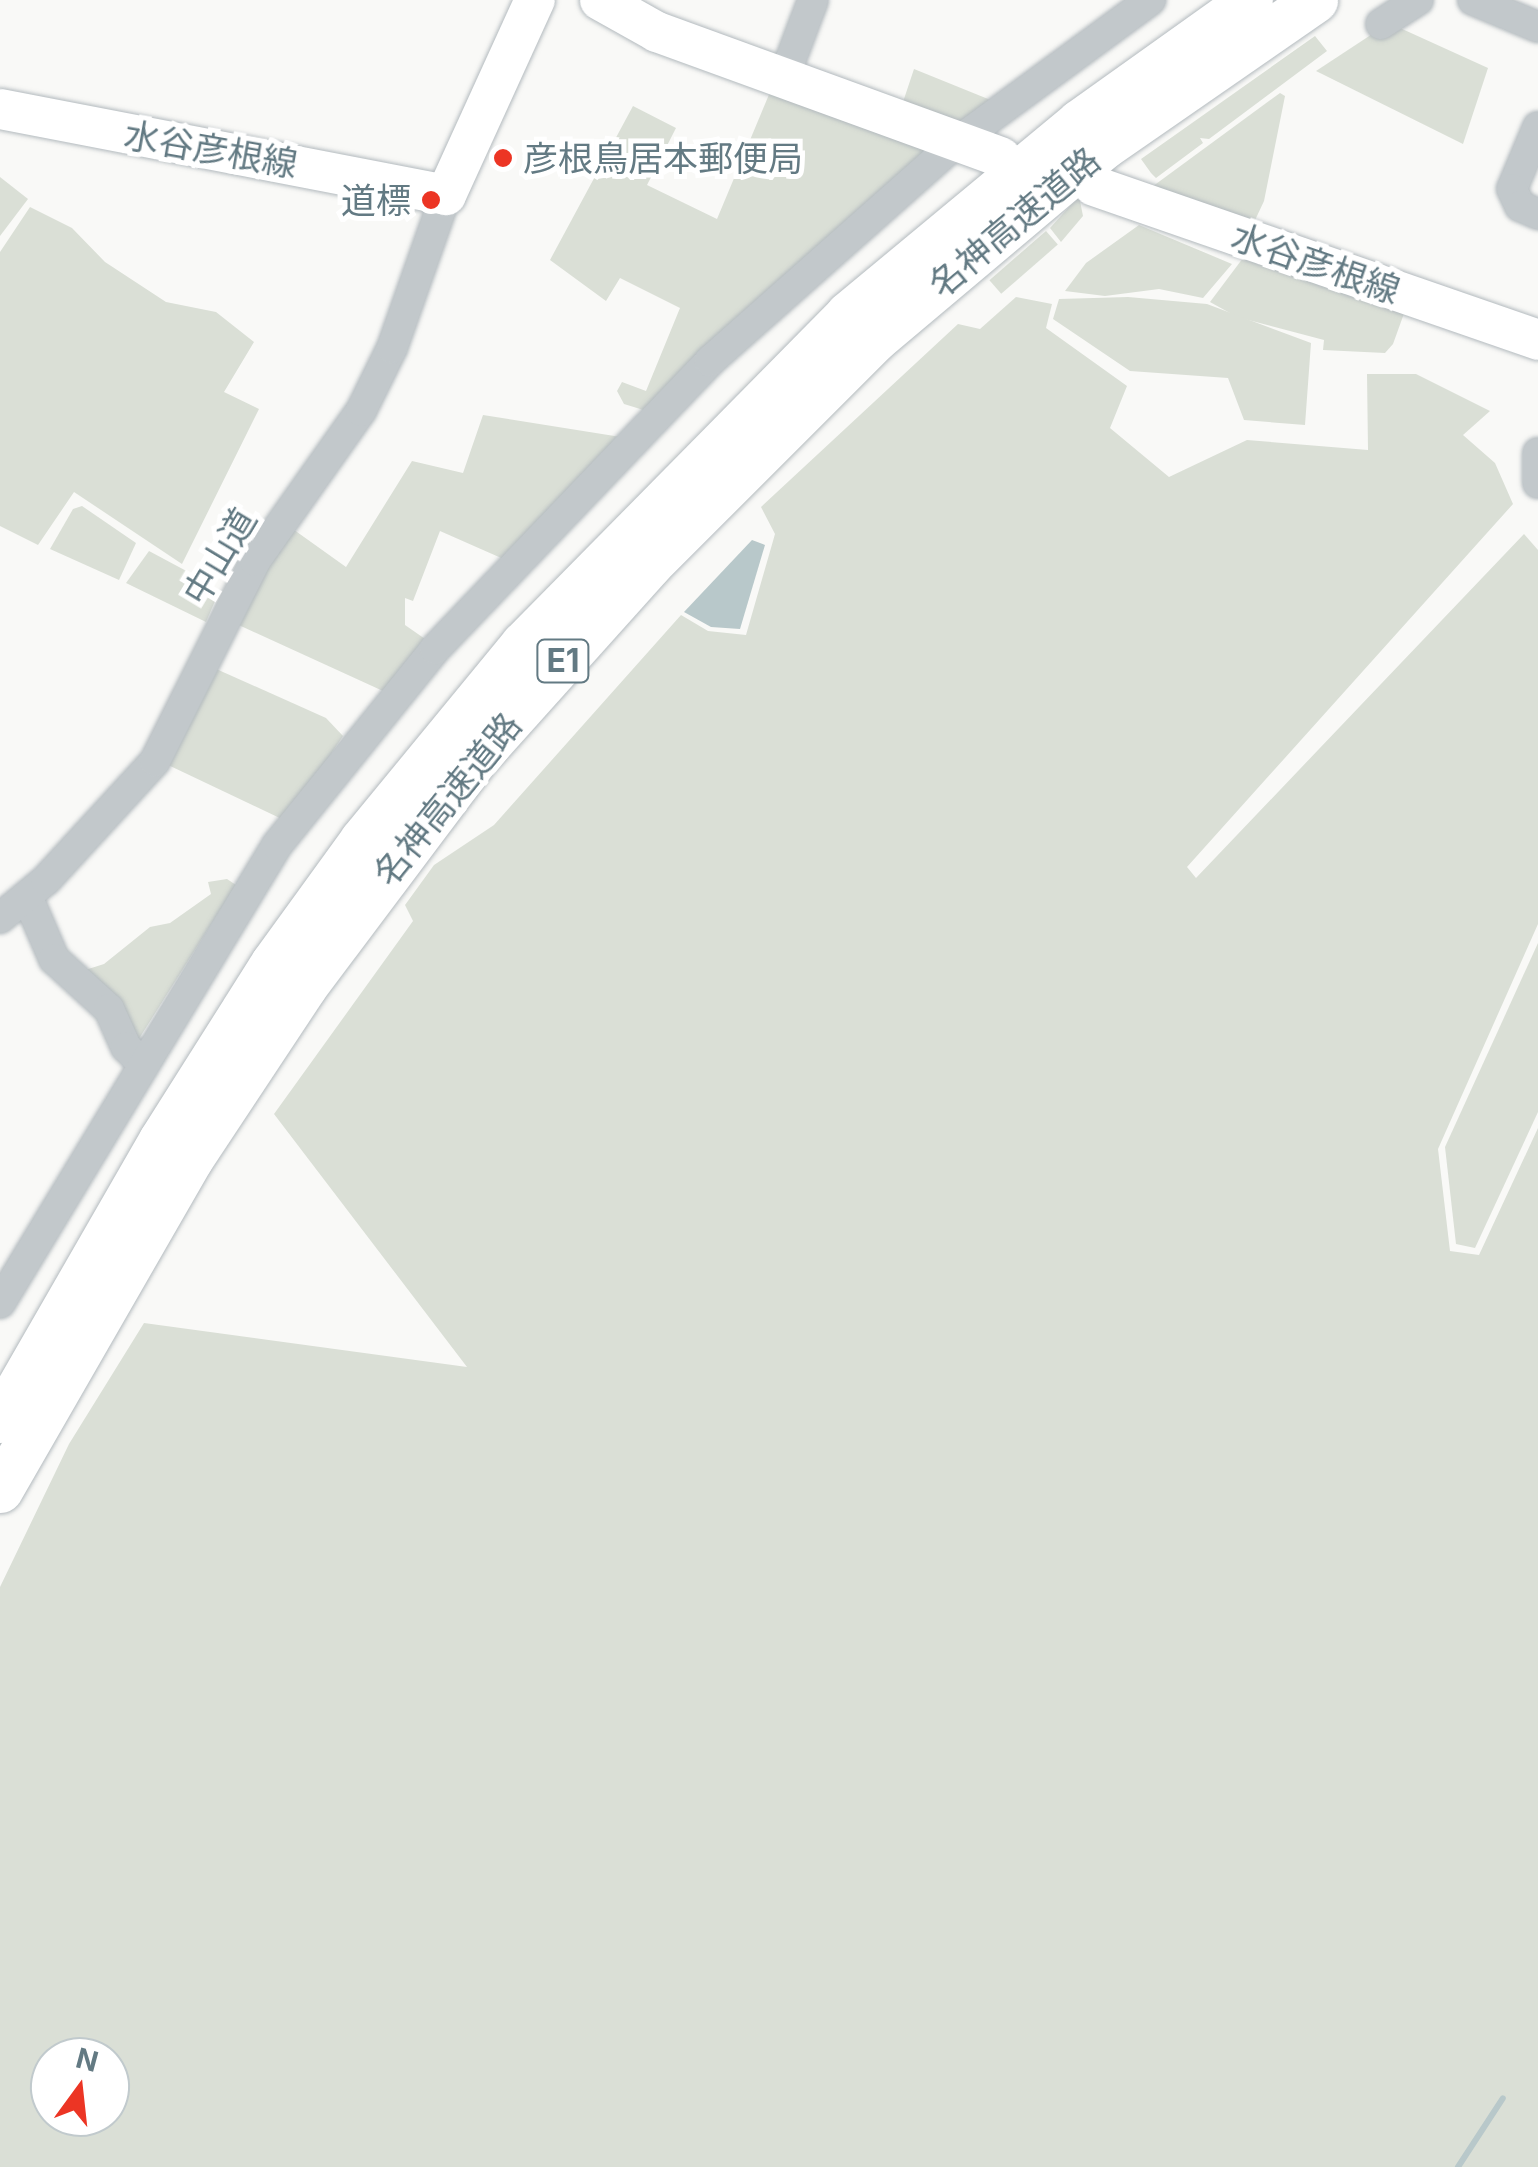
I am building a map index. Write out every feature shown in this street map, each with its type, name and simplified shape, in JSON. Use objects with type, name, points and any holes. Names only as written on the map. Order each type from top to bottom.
[{"type":"highway","name":"名神高速道路","points":[[0,1420],[161,1140],[273,964],[362,840],[523,644],[848,314],[1079,122],[1250,0]]},
{"type":"highway","name":"名神高速道路","points":[[0,1490],[191,1158],[304,986],[477,757],[726,484],[875,339],[1103,148],[1316,0]]},
{"type":"main road","points":[[446,195],[535,0]]},
{"type":"main road","points":[[600,0],[658,32],[1001,157]]},
{"type":"main road","name":"水谷彦根線","points":[[0,109],[446,195]]},
{"type":"main road","name":"水谷彦根線","points":[[1094,186],[1538,340]]},
{"type":"street","points":[[782,80],[812,0]]},
{"type":"street","points":[[0,1302],[141,1062],[277,845],[436,649],[710,361],[957,142],[1150,0]]},
{"type":"street","points":[[1381,24],[1418,0]]},
{"type":"street","points":[[1473,0],[1538,27]]},
{"type":"street","points":[[1538,127],[1512,188],[1520,206],[1538,214]]},
{"type":"street","name":"中山道","points":[[0,918],[27,896],[154,761],[255,561],[362,411],[392,348],[446,195]]},
{"type":"street","points":[[1538,453],[1538,483]]},
{"type":"street","points":[[27,896],[54,959],[108,1010],[141,1062]]},
{"type":"shaded area","points":[[1389,23],[1488,68],[1463,144],[1316,71]]},
{"type":"shaded area","points":[[1315,36],[1327,51],[1209,139],[1200,138],[1203,143],[1156,178],[1151,173],[1141,159]]},
{"type":"shaded area","points":[[914,69],[993,101],[954,130],[901,108]]},
{"type":"shaded area","points":[[773,85],[926,149],[925,157],[650,412],[624,404],[617,391],[622,382],[646,391],[680,308],[620,278],[606,301],[550,260],[633,106],[676,128],[647,185],[717,219]]},
{"type":"shaded area","points":[[1280,93],[1285,96],[1264,201],[1250,231],[1145,192]]},
{"type":"shaded area","points":[[0,177],[28,199],[0,236]]},
{"type":"shaded area","points":[[1079,196],[1083,216],[1061,242],[1050,228]]},
{"type":"shaded area","points":[[30,207],[72,228],[105,262],[166,302],[216,312],[254,342],[224,392],[259,409],[182,564],[74,492],[38,545],[0,526],[0,252]]},
{"type":"shaded area","points":[[1139,225],[1232,264],[1203,298],[1159,289],[1105,296],[1065,291],[1086,263]]},
{"type":"shaded area","points":[[1046,231],[1058,245],[1001,294],[989,280]]},
{"type":"shaded area","points":[[1249,250],[1406,308],[1393,344],[1385,353],[1323,350],[1324,340],[1237,317],[1210,302]]},
{"type":"shaded area","points":[[1016,297],[1052,304],[1046,328],[1127,386],[1110,428],[1169,477],[1247,440],[1368,450],[1367,374],[1416,374],[1490,411],[1463,435],[1495,463],[1513,504],[1187,867],[1196,878],[1524,534],[1538,550],[1538,924],[1438,1149],[1450,1251],[1479,1255],[1538,1128],[1538,2167],[0,2167],[0,1587],[69,1444],[144,1323],[467,1367],[274,1114],[413,921],[405,905],[434,865],[494,825],[681,615],[708,631],[746,635],[775,534],[761,507],[958,324],[980,329]]},
{"type":"shaded area","points":[[1128,297],[1207,304],[1311,343],[1305,425],[1244,420],[1228,378],[1130,371],[1053,319],[1059,299]]},
{"type":"shaded area","points":[[483,415],[627,438],[508,561],[440,531],[413,601],[405,598],[405,625],[428,641],[383,691],[230,621],[290,527],[346,567],[412,461],[463,473]]},
{"type":"shaded area","points":[[82,506],[136,543],[119,580],[50,549],[73,509]]},
{"type":"shaded area","points":[[752,540],[765,545],[740,629],[711,627],[684,612]]},
{"type":"shaded area","points":[[149,551],[207,582],[215,601],[206,622],[126,583]]},
{"type":"shaded area","points":[[214,668],[326,718],[343,736],[286,821],[166,764]]},
{"type":"shaded area","points":[[227,879],[236,885],[135,1045],[82,971],[104,964],[150,927],[170,923],[211,894],[208,882]]},
{"type":"shaded area","points":[[1538,943],[1538,1112],[1475,1248],[1456,1244],[1445,1147]]},
{"type":"waterway","points":[[1458,2167],[1503,2098]]},
{"type":"place","name":"彦根鳥居本郵便局","points":[[503,158]]},
{"type":"place","name":"道標","points":[[431,200]]}]
